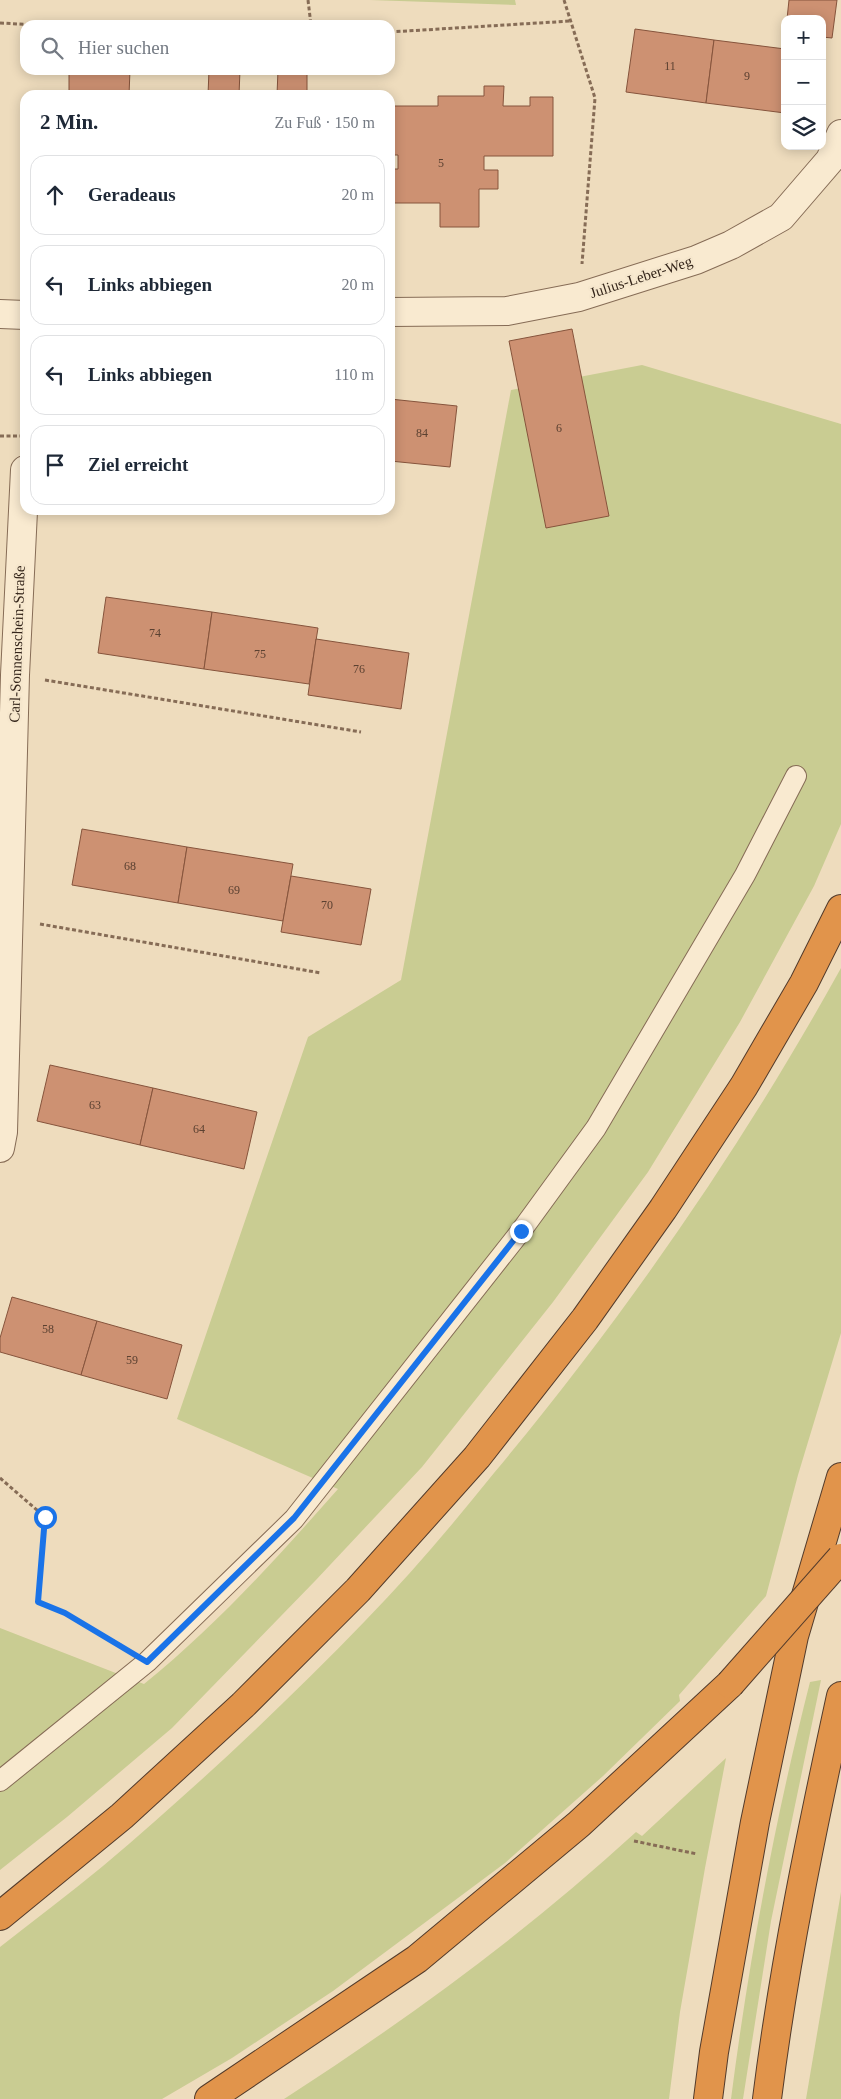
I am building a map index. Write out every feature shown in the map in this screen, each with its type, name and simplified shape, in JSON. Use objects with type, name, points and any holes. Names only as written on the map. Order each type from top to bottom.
[{"type":"highway","points":[[0,1916],[122,1816],[243,1705],[358,1590],[477,1456],[585,1319],[663,1209],[744,1086],[804,983],[841,909]]},
{"type":"highway","points":[[708,2099],[714,2052],[755,1822],[794,1636],[841,1477]]},
{"type":"highway","points":[[209,2099],[417,1959],[579,1824],[730,1684],[841,1558]]},
{"type":"highway","points":[[767,2099],[810,1837],[841,1696]]},
{"type":"street","name":"Julius-Leber-Weg","points":[[395,312],[507,311],[579,297],[696,260],[731,245],[781,217],[830,160],[841,134]]},
{"type":"street","points":[[0,314],[20,315]]},
{"type":"street","name":"Carl-Sonnenschein-Straße","points":[[0,1148],[15,674],[23,515]]},
{"type":"lane","points":[[0,1781],[147,1662],[294,1518],[521,1231],[596,1128],[745,875],[796,776]]},
{"type":"path","points":[[308,0],[310,20]]},
{"type":"path","points":[[564,0],[595,98],[579,297]]},
{"type":"path","points":[[395,32],[571,21]]},
{"type":"path","points":[[0,23],[20,24]]},
{"type":"path","points":[[0,436],[20,436]]},
{"type":"path","points":[[15,674],[361,732]]},
{"type":"path","points":[[8,919],[321,973]]},
{"type":"path","points":[[0,1478],[45,1517],[38,1602],[65,1613],[147,1662]]},
{"type":"path","points":[[634,1841],[697,1854]]},
{"type":"green space","points":[[370,0],[515,0],[516,5]]},
{"type":"green space","points":[[642,365],[841,424],[841,824],[814,886],[740,1022],[648,1172],[553,1302],[422,1467],[315,1581],[172,1728],[67,1817],[0,1870],[0,1628],[144,1684],[171,1662],[221,1615],[269,1566],[338,1489],[177,1419],[308,1037],[401,980],[511,390]]},
{"type":"green space","points":[[841,968],[841,1333],[798,1475],[766,1596],[679,1695],[680,1701],[603,1776],[505,1863],[333,1991],[232,2058],[162,2099],[0,2099],[0,1947],[103,1866],[237,1747],[302,1685],[382,1603],[463,1511],[590,1353],[680,1229],[763,1100]]},
{"type":"green space","points":[[821,1680],[771,1921],[743,2099],[731,2099],[764,1889],[785,1785],[810,1682]]},
{"type":"green space","points":[[726,1758],[680,2012],[669,2099],[284,2099],[376,2038],[466,1973],[552,1905],[636,1832],[642,1836]]},
{"type":"green space","points":[[841,1892],[841,2099],[806,2099]]},
{"type":"building","points":[[789,0],[837,0],[832,38],[826,37],[826,15],[787,15]]},
{"type":"building","points":[[635,29],[714,40],[706,103],[626,92]]},
{"type":"building","points":[[714,40],[781,48],[781,112],[706,103]]},
{"type":"building","points":[[69,75],[130,75],[129,90],[69,90]]},
{"type":"building","points":[[209,75],[240,75],[239,90],[208,90]]},
{"type":"building","points":[[278,75],[307,75],[307,90],[277,90]]},
{"type":"building","points":[[484,86],[504,86],[503,106],[530,106],[530,97],[553,97],[553,156],[484,156],[484,170],[498,170],[498,189],[479,189],[479,227],[440,227],[440,203],[395,203],[395,169],[398,169],[398,155],[395,155],[395,106],[438,106],[438,96],[484,96]]},
{"type":"building","points":[[572,329],[609,516],[546,528],[509,341]]},
{"type":"building","points":[[395,400],[457,406],[450,467],[395,462]]},
{"type":"building","points":[[106,597],[212,612],[204,669],[98,653]]},
{"type":"building","points":[[212,612],[318,628],[309,684],[204,669]]},
{"type":"building","points":[[316,639],[409,653],[401,709],[308,695]]},
{"type":"building","points":[[82,829],[187,847],[178,903],[72,885]]},
{"type":"building","points":[[187,847],[293,864],[283,921],[178,903]]},
{"type":"building","points":[[291,876],[371,889],[361,945],[281,932]]},
{"type":"building","points":[[50,1065],[153,1088],[140,1145],[37,1121]]},
{"type":"building","points":[[153,1088],[257,1112],[244,1169],[140,1145]]},
{"type":"building","points":[[12,1297],[97,1321],[81,1375],[0,1352],[0,1338]]},
{"type":"building","points":[[97,1321],[182,1345],[167,1399],[81,1375]]},
{"type":"route","points":[[45,1517],[38,1602],[65,1613],[147,1662],[294,1518],[521,1231]]}]
